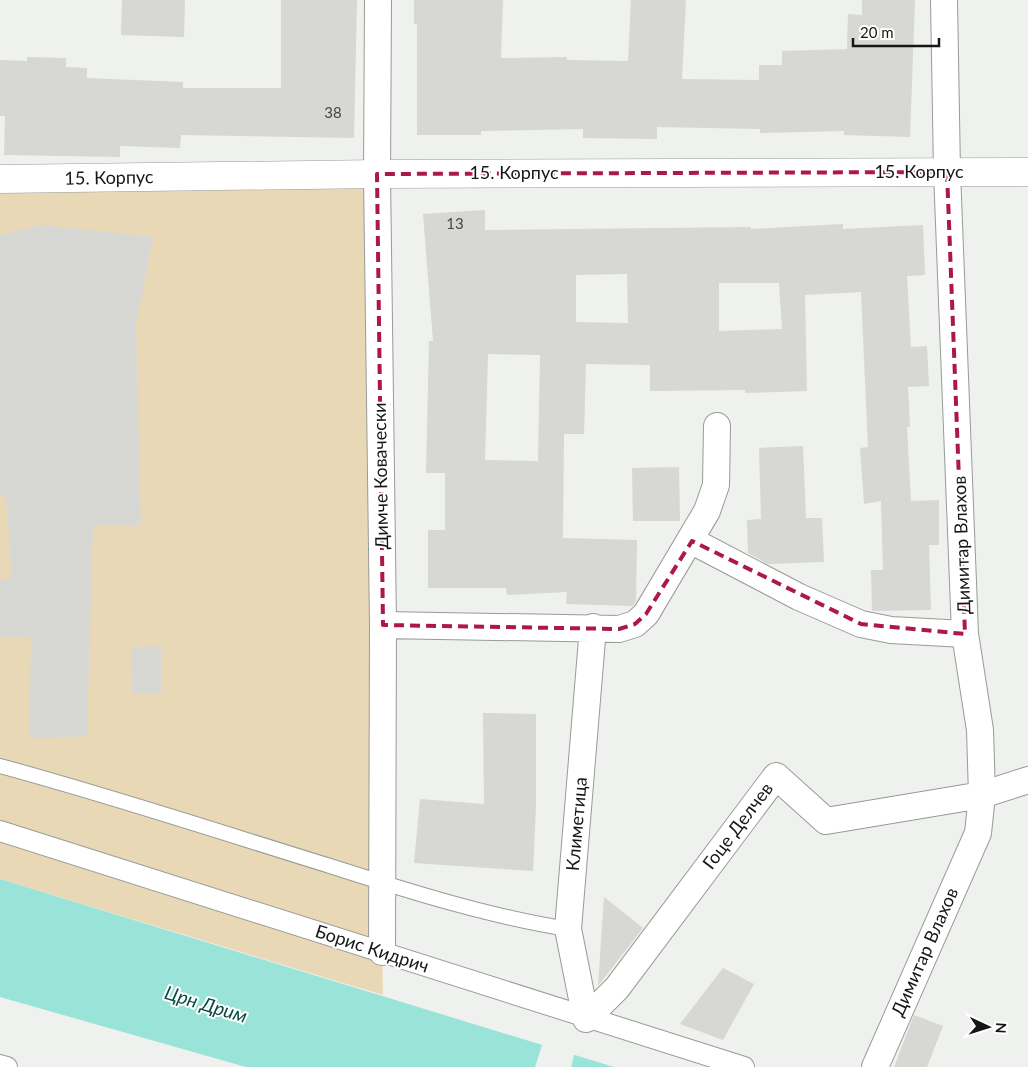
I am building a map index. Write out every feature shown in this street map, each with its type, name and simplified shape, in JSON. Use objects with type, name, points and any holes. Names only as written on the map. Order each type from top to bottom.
[{"type":"street","name":"Димче Ковачески","points":[[378,0],[377,174],[383,625],[382,952]]},
{"type":"street","name":"Димитар Влахов","points":[[875,1067],[978,833],[982,794],[980,730],[966,634],[947,172],[944,0]]},
{"type":"street","name":"15. Корпус","points":[[0,179],[377,174],[1028,172]]},
{"type":"street","points":[[383,625],[593,627],[619,629],[635,624],[646,614],[692,540],[707,511],[716,485],[717,426]]},
{"type":"street","points":[[692,540],[799,597],[861,624],[891,630],[966,634]]},
{"type":"street","name":"Климетица","points":[[586,1019],[568,929],[593,627]]},
{"type":"street","name":"Гоце Делчев","points":[[586,1019],[617,988],[776,776],[826,820],[982,794],[1028,780]]},
{"type":"street","name":"Борис Кидрич","points":[[0,831],[586,1019],[744,1067]]},
{"type":"street","points":[[0,1065],[7,1067]]},
{"type":"lane","points":[[0,766],[82,788],[382,882],[515,921],[568,929]]},
{"type":"highlighted area","points":[[947,172],[965,634],[861,624],[692,541],[646,614],[635,624],[619,629],[383,625],[377,174]]},
{"type":"shaded area","points":[[377,174],[383,995],[0,879],[0,179]]},
{"type":"water","name":"Црн Дрим","points":[[0,879],[614,1067],[246,1067],[0,997]]},
{"type":"pier","points":[[543,1042],[575,1052],[571,1067],[535,1067]]},
{"type":"building","points":[[122,0],[185,0],[184,37],[121,35]]},
{"type":"building","points":[[281,0],[357,0],[354,138],[181,135],[180,148],[120,146],[120,157],[4,155],[5,116],[0,116],[0,60],[27,61],[27,57],[66,58],[66,67],[87,68],[87,78],[183,82],[183,88],[281,88]]},
{"type":"building","points":[[414,0],[503,0],[501,58],[567,57],[567,60],[628,61],[631,0],[686,0],[682,79],[759,80],[759,65],[782,65],[782,51],[847,49],[848,14],[862,15],[862,0],[915,0],[910,137],[844,135],[844,131],[760,133],[760,129],[657,127],[657,139],[583,138],[583,129],[481,131],[481,135],[417,135],[417,24],[414,24]]},
{"type":"building","points":[[485,210],[485,230],[751,227],[751,229],[843,224],[843,229],[923,225],[925,275],[907,276],[911,347],[927,346],[929,386],[908,387],[910,427],[907,427],[911,501],[939,500],[939,545],[929,545],[931,610],[872,611],[871,570],[883,570],[881,501],[864,504],[860,448],[868,447],[861,292],[805,295],[807,391],[745,393],[745,390],[650,391],[650,365],[586,364],[584,434],[564,434],[563,538],[637,540],[636,601],[633,606],[566,604],[567,592],[507,595],[506,588],[428,588],[428,530],[445,530],[445,473],[426,473],[429,341],[433,341],[423,214]],"holes":[[[627,274],[628,323],[576,322],[576,275]],[[719,283],[779,283],[782,329],[719,331]],[[488,354],[540,355],[538,461],[485,460]]]},
{"type":"building","points":[[42,225],[153,237],[136,326],[141,525],[93,525],[87,736],[29,739],[31,638],[0,637],[0,579],[12,580],[6,497],[0,496],[0,235]]},
{"type":"building","points":[[803,446],[806,518],[822,518],[824,562],[768,564],[748,553],[747,520],[761,519],[759,448]]},
{"type":"building","points":[[679,467],[680,521],[633,521],[632,468]]},
{"type":"building","points":[[161,646],[161,694],[132,693],[131,647]]},
{"type":"building","points":[[483,713],[536,714],[536,806],[533,871],[414,863],[420,799],[484,804]]},
{"type":"building","points":[[604,897],[643,928],[598,986]]},
{"type":"building","points":[[723,968],[754,984],[723,1040],[680,1024]]},
{"type":"building","points":[[914,1015],[943,1026],[927,1067],[894,1067]]}]
